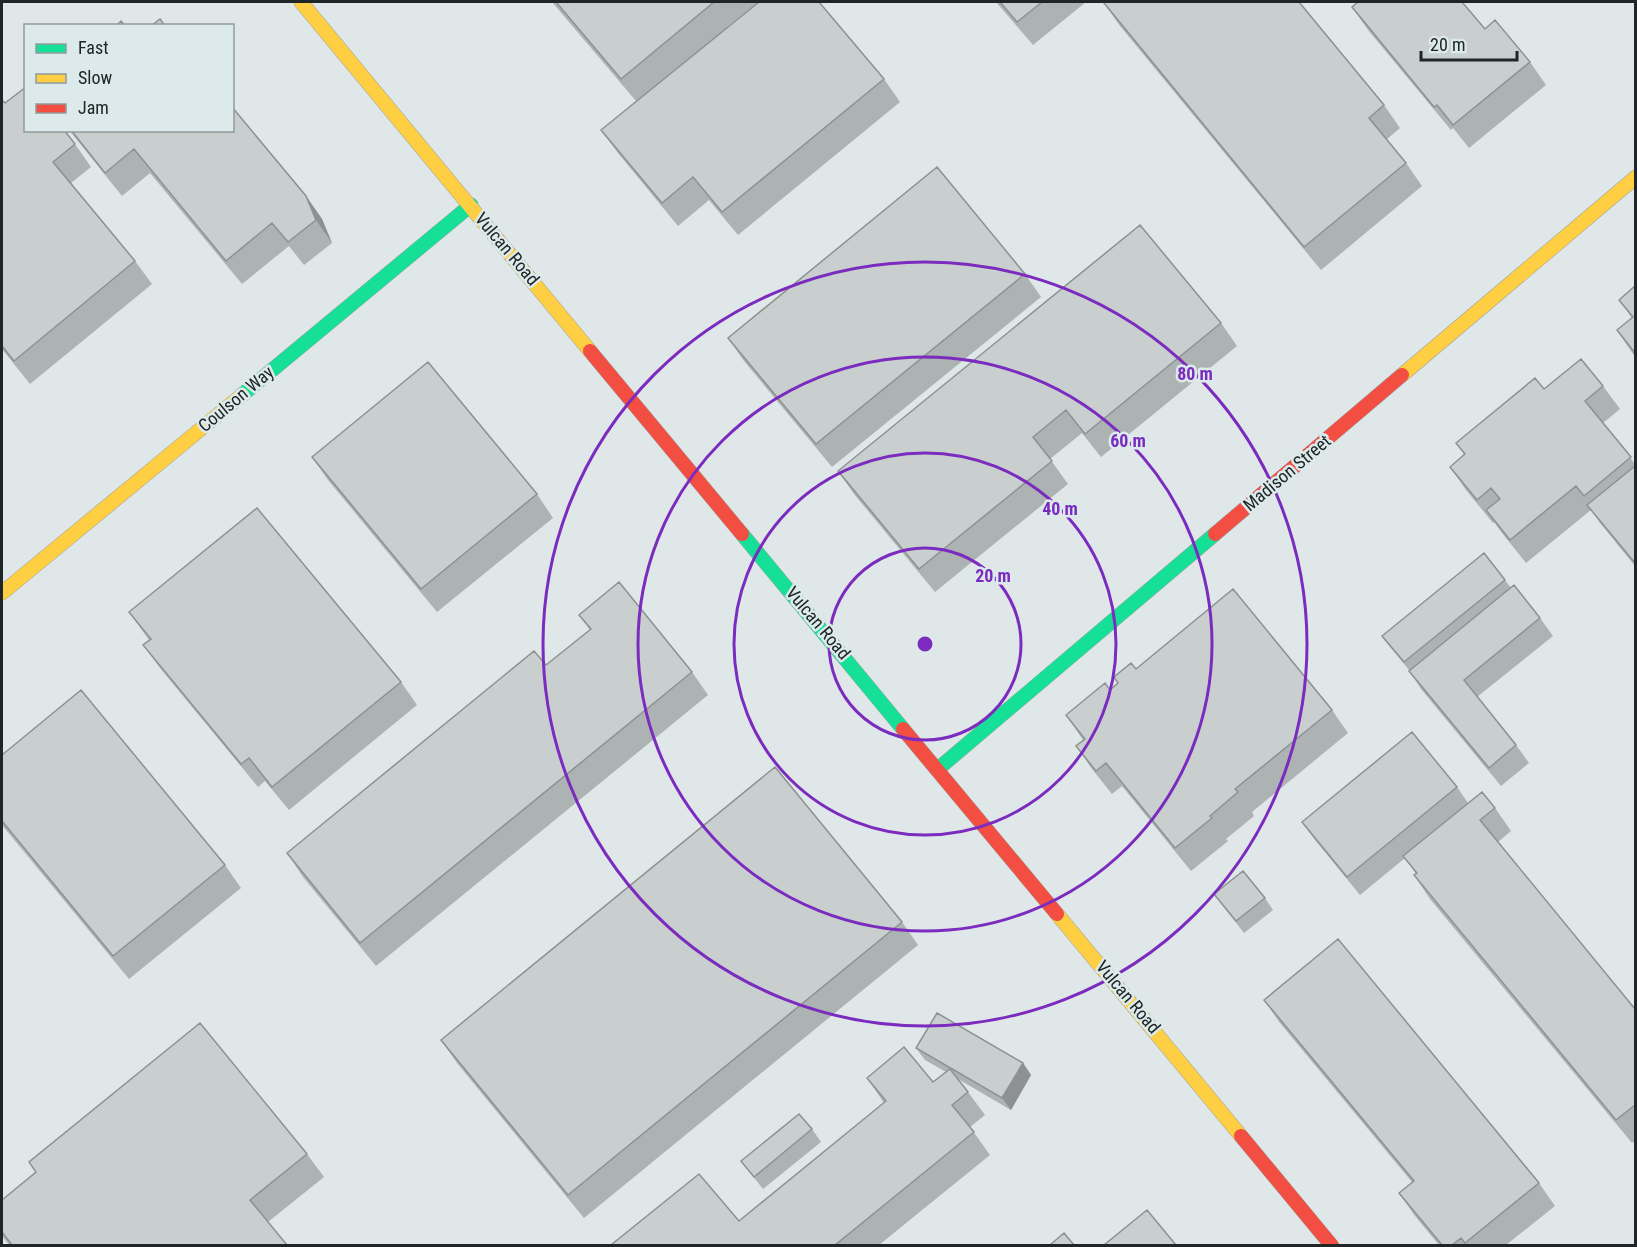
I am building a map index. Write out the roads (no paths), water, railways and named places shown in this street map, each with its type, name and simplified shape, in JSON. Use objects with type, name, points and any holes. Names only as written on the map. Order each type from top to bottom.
[{"type":"street","name":"Vulcan Road","points":[[302,2],[1332,1245]]},
{"type":"street","name":"Madison Street","points":[[939,768],[1635,177]]},
{"type":"street","name":"Coulson Way","points":[[2,593],[471,205]]}]
